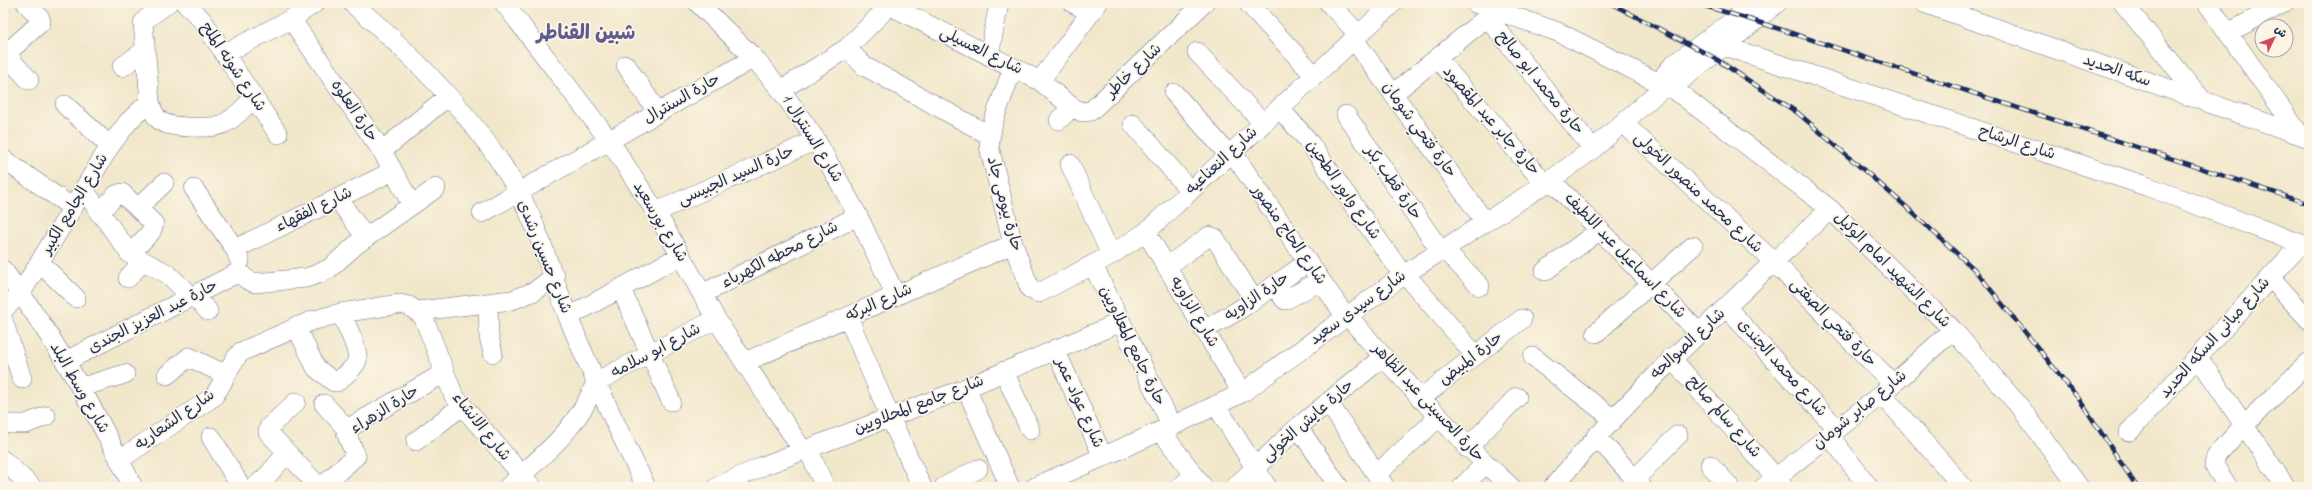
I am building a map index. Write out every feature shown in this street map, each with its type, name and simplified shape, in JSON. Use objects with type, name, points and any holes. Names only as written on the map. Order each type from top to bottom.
[{"type":"street","points":[[26,3],[42,22],[8,52],[7,56],[29,80]]},
{"type":"street","points":[[168,3],[146,19],[143,24],[150,101],[153,113],[161,122],[172,126],[210,127],[224,124],[254,98]]},
{"type":"street","name":"شارع شونه الملح","points":[[185,3],[202,20],[278,134]]},
{"type":"street","points":[[224,54],[291,19],[315,3]]},
{"type":"street","name":"شارع حسين رشدى","points":[[352,3],[412,59],[447,97],[486,142],[518,192],[539,235],[555,276],[568,317],[596,382],[646,487]]},
{"type":"street","name":"شارع بورسعيد","points":[[504,3],[609,140],[656,212],[716,319],[806,450],[825,487]]},
{"type":"street","name":"شارع السنترال 1","points":[[700,3],[754,58],[781,90],[816,140],[858,216],[896,296]]},
{"type":"street","points":[[989,56],[999,3]]},
{"type":"street","points":[[1040,81],[1095,8],[1073,3]]},
{"type":"street","name":"شارع خاطر","points":[[1065,113],[1091,111],[1204,3]]},
{"type":"street","points":[[1248,3],[1314,75]]},
{"type":"street","name":"حارة فتحي شومان","points":[[1329,3],[1355,36],[1393,94],[1485,222]]},
{"type":"street","name":"شارع النعناعيه","points":[[1034,292],[1044,292],[1111,255],[1146,232],[1355,36],[1393,3]]},
{"type":"street","name":"سكه الحديد","points":[[1924,3],[1953,7],[2203,101],[2305,136]]},
{"type":"street","points":[[2123,3],[2203,101]]},
{"type":"street","points":[[2207,3],[2305,136]]},
{"type":"street","points":[[2228,33],[2284,3]]},
{"type":"street","points":[[1663,87],[1713,57],[1763,4]]},
{"type":"street","points":[[1663,87],[1674,64],[1738,16],[1763,4]]},
{"type":"street","points":[[781,90],[847,48],[898,6]]},
{"type":"street","name":"شارع العسيلى","points":[[898,6],[989,56],[1040,81],[1065,113]]},
{"type":"street","points":[[1393,94],[1437,58],[1486,10]]},
{"type":"street","name":"شارع الشهيد امام الوكيل","points":[[1486,10],[1558,32],[1663,87],[1830,209],[1953,330],[2020,407],[2079,487]]},
{"type":"street","name":"حارة محمد ابو صالح","points":[[1486,10],[1593,149]]},
{"type":"street","name":"حارة العلوه","points":[[291,19],[382,151],[412,205]]},
{"type":"street","name":"شارع الرشاح","points":[[1724,46],[2146,186],[2305,246]]},
{"type":"street","points":[[847,48],[864,66],[989,135]]},
{"type":"street","points":[[122,67],[145,50]]},
{"type":"street","points":[[1197,52],[1263,123]]},
{"type":"street","name":"حارة السنترال","points":[[482,213],[754,58]]},
{"type":"street","name":"حارة جابر عبد المقصود","points":[[1437,58],[1548,182]]},
{"type":"street","points":[[626,65],[658,113]]},
{"type":"street","name":"حارة بيومى جاد","points":[[1013,68],[989,135],[990,158],[1013,244],[1030,289],[1034,292]]},
{"type":"street","name":"شارع سيدى سعيد","points":[[1045,485],[1103,456],[1166,429],[1242,393],[1404,274],[1548,182],[1593,149],[1663,87]]},
{"type":"street","name":"شارع الحاج منصور","points":[[1174,93],[1230,154],[1347,316]]},
{"type":"street","points":[[382,151],[447,97]]},
{"type":"street","name":"شارع الجامع الكبير","points":[[3,310],[21,293],[110,146],[128,122],[150,101]]},
{"type":"street","points":[[65,105],[110,146]]},
{"type":"street","name":"شارع وابور الطحين","points":[[1279,108],[1302,132],[1404,274],[1475,355]]},
{"type":"street","name":"حارة قطب بكر","points":[[1346,115],[1441,249],[1480,286]]},
{"type":"street","name":"شارع محمد منصور الخولى","points":[[1623,123],[1774,262]]},
{"type":"street","points":[[1133,124],[1190,191]]},
{"type":"street","name":"حارة السيد الجبيسى","points":[[656,212],[816,140]]},
{"type":"street","points":[[4,162],[73,208]]},
{"type":"street","points":[[1070,164],[1111,255]]},
{"type":"street","name":"شارع الفقهاء","points":[[235,250],[393,171]]},
{"type":"street","name":"شارع اسماعيل عبد اللطيف","points":[[1548,182],[1600,230],[1699,333]]},
{"type":"street","points":[[138,208],[164,183]]},
{"type":"street","points":[[194,189],[239,256],[240,272],[246,279],[255,283],[306,278],[330,268],[366,238],[436,188]]},
{"type":"street","points":[[84,190],[99,213],[136,258],[168,274],[208,310]]},
{"type":"street","points":[[99,213],[119,193],[125,195],[154,224],[154,228],[136,258],[128,278]]},
{"type":"street","points":[[338,199],[366,238]]},
{"type":"street","name":"شارع الصوالحه","points":[[1553,487],[1612,418],[1671,358],[1830,209]]},
{"type":"street","name":"شارع محطه الكهرباء","points":[[702,294],[858,216]]},
{"type":"street","points":[[1545,271],[1600,230]]},
{"type":"street","name":"شارع الزاويه","points":[[1146,232],[1242,393]]},
{"type":"street","points":[[1166,266],[1210,236],[1215,238],[1254,300]]},
{"type":"street","name":"شارع البركه","points":[[745,362],[1013,244]]},
{"type":"street","points":[[1596,333],[1694,246]]},
{"type":"street","name":"شارع مبانى السكه الحديد","points":[[2129,432],[2271,278],[2305,246]]},
{"type":"street","points":[[568,317],[680,256]]},
{"type":"street","name":"حارة الزاويه","points":[[1204,330],[1254,300],[1308,262]]},
{"type":"street","name":"حارة فتحي الصفتى","points":[[1774,262],[1887,389],[1963,487]]},
{"type":"street","points":[[40,263],[76,298]]},
{"type":"street","name":"حارة جامع المعلاويين","points":[[1093,265],[1121,322],[1166,429],[1192,483]]},
{"type":"street","name":"شارع وسط البلد","points":[[3,270],[21,293],[82,387],[133,487]]},
{"type":"street","name":"حارة عبد العزيز الجندى","points":[[66,361],[240,272]]},
{"type":"street","points":[[418,311],[488,305],[512,300],[535,291],[555,276]]},
{"type":"street","points":[[2271,278],[2309,320]]},
{"type":"street","points":[[1274,286],[1285,300],[1321,281]]},
{"type":"street","points":[[621,289],[671,401]]},
{"type":"street","name":"شارع الشعاريه","points":[[119,460],[213,396],[234,359],[241,352],[296,326],[341,313],[400,304],[418,311]]},
{"type":"street","points":[[488,305],[489,337],[493,353]]},
{"type":"street","name":"شارع محمد الجندى","points":[[1726,308],[1833,432],[1870,487]]},
{"type":"street","name":"شارع الانشاء","points":[[418,311],[426,322],[444,373],[454,396],[521,483]]},
{"type":"street","points":[[296,326],[316,368],[334,382],[337,382],[354,366],[358,359],[356,350],[341,313]]},
{"type":"street","name":"حارة الحسينى عبد الظاهر","points":[[1347,316],[1438,418],[1467,448],[1511,487]]},
{"type":"street","points":[[848,317],[890,417],[922,487]]},
{"type":"street","name":"شارع ابو سلامه","points":[[596,382],[716,319]]},
{"type":"street","name":"حارة المبيض","points":[[1420,399],[1522,319]]},
{"type":"street","points":[[3,320],[22,379]]},
{"type":"street","name":"شارع جامع المحلاويين","points":[[717,487],[749,480],[806,450],[966,388],[1121,322]]},
{"type":"street","name":"شارع صابر شومان","points":[[1775,484],[1833,432],[1887,389],[1953,330]]},
{"type":"street","name":"شارع عواد عمر","points":[[1055,349],[1103,456]]},
{"type":"street","points":[[167,375],[189,357],[226,375]]},
{"type":"street","name":"حارة عايش الخولى","points":[[1235,487],[1298,427],[1383,357]]},
{"type":"street","points":[[1533,357],[1612,418]]},
{"type":"street","points":[[2198,357],[2286,487]]},
{"type":"street","name":"شارع سالم صالح","points":[[1671,358],[1775,484]]},
{"type":"street","points":[[2228,487],[2214,464],[2216,456],[2244,425],[2309,362]]},
{"type":"street","points":[[1004,372],[1030,430]]},
{"type":"street","name":"حارة الزهراء","points":[[320,487],[356,456],[346,433],[347,429],[444,373]]},
{"type":"street","points":[[82,387],[125,374]]},
{"type":"street","points":[[521,483],[574,424],[587,404],[596,382]]},
{"type":"street","points":[[966,388],[1010,487]]},
{"type":"street","points":[[1467,448],[1517,397]]},
{"type":"street","points":[[296,402],[268,429],[270,434],[287,453],[320,487]]},
{"type":"street","points":[[1328,402],[1381,481],[1438,418]]},
{"type":"street","points":[[324,404],[347,429]]},
{"type":"street","points":[[1216,405],[1267,487]]},
{"type":"street","points":[[416,441],[462,406]]},
{"type":"street","points":[[3,424],[26,424],[46,416]]},
{"type":"street","points":[[1298,427],[1339,487]]},
{"type":"street","points":[[1596,436],[1638,483],[1678,435]]},
{"type":"street","points":[[211,437],[241,487]]},
{"type":"street","points":[[255,487],[268,475],[287,453]]},
{"type":"street","points":[[3,460],[32,487]]},
{"type":"street","points":[[1462,487],[1485,464]]},
{"type":"street","points":[[1710,464],[1730,487]]},
{"type":"street","points":[[944,487],[978,469]]},
{"type":"railway","points":[[1610,3],[1713,57],[1798,113],[1903,204],[1974,269],[2079,399],[2137,487]]},
{"type":"railway","points":[[1695,3],[1755,21],[2309,204]]},
{"type":"district","name":"شبين القناطر","points":[[586,34]]}]
